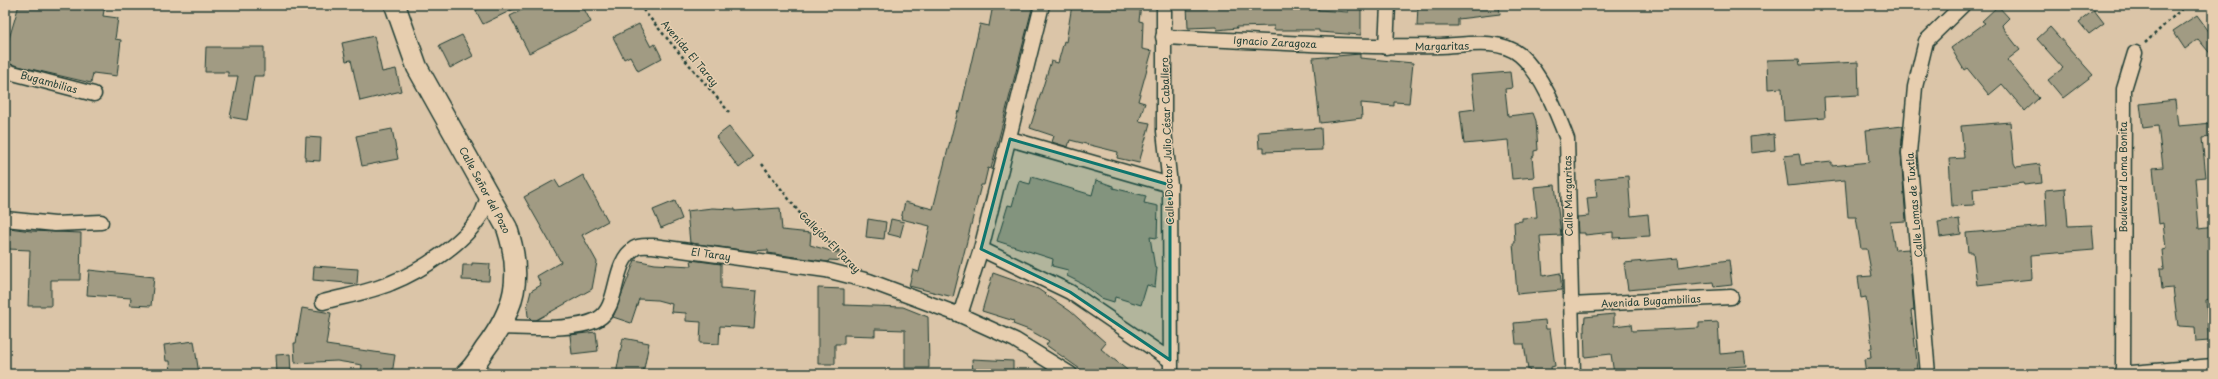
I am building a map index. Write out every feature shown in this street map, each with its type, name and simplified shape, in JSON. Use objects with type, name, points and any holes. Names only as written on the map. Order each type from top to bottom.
[{"type":"street","name":"Calle Señor del Pozo","points":[[395,5],[417,67],[507,228],[515,251],[515,281],[511,302],[501,328],[473,373]]},
{"type":"street","points":[[1042,5],[1010,139],[981,249],[960,315],[1015,340],[1070,374]]},
{"type":"street","name":"Calle Doctor Julio César Caballero","points":[[1164,5],[1164,131],[1170,185],[1170,367]]},
{"type":"street","points":[[1386,47],[1388,5]]},
{"type":"street","name":"Calle Lomas de Tuxtla","points":[[1928,374],[1909,153],[1913,102],[1926,41],[1963,5]]},
{"type":"street","name":"Ignacio Zaragoza","points":[[1163,37],[1386,47]]},
{"type":"street","name":"Margaritas","points":[[1386,47],[1497,45]]},
{"type":"street","name":"Calle Margaritas","points":[[1497,45],[1520,55],[1538,79],[1555,107],[1567,139],[1573,374]]},
{"type":"street","name":"Boulevard Loma Bonita","points":[[2123,374],[2124,89],[2135,53]]},
{"type":"street","name":"Bugambilias","points":[[5,71],[94,94]]},
{"type":"street","points":[[1010,139],[1170,185]]},
{"type":"street","points":[[323,302],[391,283],[426,264],[459,240],[471,229],[481,214],[489,195]]},
{"type":"street","points":[[5,219],[55,224],[101,222]]},
{"type":"street","name":"El Taray","points":[[501,328],[568,326],[598,320],[605,314],[609,306],[624,258],[636,247],[653,246],[826,270],[870,280],[960,315]]},
{"type":"street","points":[[981,249],[1070,292],[1170,367]]},
{"type":"street","name":"Avenida Bugambilias","points":[[1571,304],[1731,297]]},
{"type":"street","points":[[2120,374],[2213,366]]},
{"type":"path","name":"Avenida El Taray","points":[[639,5],[729,112]]},
{"type":"path","points":[[2135,53],[2186,5]]},
{"type":"path","name":"Callejón El Taray","points":[[762,164],[805,220],[849,261]]},
{"type":"highlighted area","points":[[1010,139],[1170,185],[1170,360],[1070,292],[981,249]]},
{"type":"building","points":[[19,5],[56,5],[83,9],[84,5],[105,5],[103,16],[118,18],[115,39],[121,40],[117,76],[93,73],[91,83],[5,63],[5,52]]},
{"type":"building","points":[[476,5],[522,5],[483,24],[476,11],[478,9]]},
{"type":"building","points":[[532,5],[582,5],[591,22],[529,53],[510,16]]},
{"type":"building","points":[[993,5],[1033,5],[991,169],[988,168],[984,185],[981,185],[953,297],[909,286],[913,270],[919,272],[930,226],[901,219],[905,202],[933,209],[958,111],[960,112],[980,24],[989,26]]},
{"type":"building","points":[[1072,5],[1141,5],[1139,21],[1143,22],[1142,49],[1152,51],[1138,101],[1145,103],[1139,121],[1150,123],[1139,163],[1117,158],[1118,152],[1070,140],[1068,147],[1052,142],[1054,136],[1030,128],[1051,61],[1058,63],[1064,41],[1066,42]]},
{"type":"building","points":[[1187,5],[1319,5],[1318,10],[1348,12],[1348,5],[1361,5],[1361,35],[1319,32],[1319,30],[1274,30],[1274,26],[1236,27],[1237,28],[1217,30],[1216,27],[1188,28]]},
{"type":"building","points":[[1418,5],[1499,5],[1500,14],[1458,19],[1458,26],[1417,26]]},
{"type":"building","points":[[1998,6],[2009,18],[2002,25],[2003,28],[2020,50],[2007,60],[2039,98],[2025,111],[2002,84],[1989,95],[1967,68],[1964,70],[1951,48],[1985,23],[1982,21]]},
{"type":"building","points":[[2094,10],[2104,23],[2089,34],[2079,22]]},
{"type":"building","points":[[2197,15],[2213,37],[2213,57],[2198,39],[2185,49],[2173,31]]},
{"type":"building","points":[[639,24],[651,47],[655,44],[662,58],[638,71],[630,56],[624,59],[613,37]]},
{"type":"building","points":[[2050,27],[2093,75],[2063,98],[2048,80],[2063,68],[2037,39]]},
{"type":"building","points":[[462,35],[473,56],[450,68],[439,46]]},
{"type":"building","points":[[374,36],[382,72],[396,69],[401,91],[360,101],[351,60],[346,61],[342,43]]},
{"type":"building","points":[[206,47],[264,47],[264,76],[254,76],[247,120],[230,117],[238,76],[228,76],[228,72],[205,72]]},
{"type":"building","points":[[1360,54],[1360,58],[1413,63],[1409,103],[1394,102],[1394,106],[1361,103],[1362,118],[1320,123],[1313,58]]},
{"type":"building","points":[[1799,59],[1800,65],[1858,62],[1859,95],[1824,97],[1825,118],[1784,121],[1782,88],[1768,89],[1767,60]]},
{"type":"building","points":[[1510,72],[1512,88],[1505,89],[1508,116],[1533,113],[1536,121],[1538,150],[1534,151],[1534,156],[1532,157],[1534,177],[1512,179],[1508,140],[1464,144],[1460,111],[1475,109],[1471,75]]},
{"type":"building","points":[[2175,100],[2178,126],[2213,123],[2213,137],[2202,138],[2206,177],[2195,178],[2199,229],[2213,227],[2213,298],[2206,300],[2209,341],[2196,342],[2195,327],[2178,326],[2173,288],[2162,289],[2160,269],[2164,269],[2162,250],[2166,249],[2163,223],[2159,224],[2153,168],[2163,167],[2158,126],[2143,128],[2140,104]]},
{"type":"building","points":[[2010,122],[2014,163],[2016,167],[2040,164],[2042,183],[2024,185],[2023,183],[1973,189],[1974,205],[1952,206],[1949,159],[1964,158],[1961,126]]},
{"type":"building","points":[[1903,126],[1901,154],[1906,221],[1890,222],[1895,250],[1909,249],[1914,310],[1911,311],[1918,370],[1915,370],[1915,374],[1866,374],[1864,359],[1871,358],[1870,348],[1872,348],[1866,297],[1861,298],[1858,277],[1872,276],[1867,249],[1861,249],[1856,217],[1848,217],[1845,180],[1788,186],[1784,156],[1799,154],[1801,165],[1832,162],[1832,166],[1869,162],[1866,130]]},
{"type":"building","points":[[729,127],[753,157],[739,168],[716,137]]},
{"type":"building","points":[[1321,128],[1322,150],[1264,152],[1264,148],[1259,148],[1258,132]]},
{"type":"building","points":[[392,129],[398,159],[362,166],[356,136]]},
{"type":"building","points":[[1774,134],[1775,150],[1751,153],[1750,137]]},
{"type":"building","points":[[306,137],[321,138],[320,161],[305,160]]},
{"type":"building","points":[[583,175],[608,221],[582,235],[597,262],[592,289],[536,320],[532,320],[528,316],[527,307],[531,291],[541,285],[537,276],[561,262],[524,197],[555,180],[560,188]]},
{"type":"building","points":[[1628,176],[1631,216],[1648,214],[1650,236],[1613,238],[1613,232],[1585,235],[1585,233],[1578,233],[1577,217],[1589,216],[1587,198],[1597,197],[1595,179]]},
{"type":"building","points":[[1032,177],[1092,195],[1096,180],[1113,186],[1113,188],[1146,196],[1144,203],[1158,206],[1157,238],[1150,237],[1155,268],[1157,268],[1155,287],[1147,285],[1141,305],[1115,297],[1114,302],[1101,298],[1083,284],[1067,276],[1068,270],[1052,266],[1053,259],[997,241],[1008,205],[1012,206],[1019,181],[1030,184]]},
{"type":"building","points":[[1555,185],[1561,235],[1540,236],[1543,276],[1560,273],[1562,290],[1517,294],[1513,243],[1515,243],[1514,222],[1522,221],[1522,218],[1537,217],[1534,187]]},
{"type":"building","points":[[2065,188],[2068,226],[2092,225],[2094,250],[2031,255],[2032,279],[1977,285],[1973,252],[1968,252],[1966,233],[2047,226],[2045,190]]},
{"type":"building","points":[[675,201],[682,219],[661,228],[653,210]]},
{"type":"building","points":[[712,208],[735,209],[735,211],[780,208],[782,230],[811,233],[810,245],[845,255],[844,261],[829,260],[828,262],[768,253],[768,250],[750,251],[690,243],[687,211]]},
{"type":"building","points":[[868,219],[886,222],[884,239],[866,237]]},
{"type":"building","points":[[891,219],[904,222],[900,237],[888,234]]},
{"type":"building","points":[[1959,219],[1961,234],[1940,237],[1938,222]]},
{"type":"building","points":[[9,228],[31,231],[81,233],[80,280],[51,280],[51,306],[28,306],[30,250],[8,249]]},
{"type":"building","points":[[1678,258],[1679,267],[1729,260],[1732,285],[1714,287],[1713,282],[1628,290],[1624,263]]},
{"type":"building","points":[[635,260],[655,264],[692,266],[691,260],[721,264],[721,288],[757,291],[754,328],[720,326],[719,344],[700,343],[701,322],[686,321],[686,313],[671,312],[672,304],[657,300],[639,299],[631,323],[613,317]]},
{"type":"building","points":[[472,263],[490,264],[489,281],[462,280],[463,265],[472,265]]},
{"type":"building","points":[[314,266],[358,269],[357,284],[313,280]]},
{"type":"building","points":[[89,270],[154,277],[151,306],[130,305],[131,298],[87,295]]},
{"type":"building","points":[[993,273],[1038,289],[1070,311],[1106,343],[1101,349],[1132,374],[1087,374],[1046,345],[1049,341],[1029,330],[1013,324],[1014,321],[982,311]]},
{"type":"building","points":[[818,288],[844,289],[844,305],[903,307],[928,317],[929,368],[905,368],[905,330],[875,329],[875,336],[844,335],[844,344],[835,344],[835,364],[818,364]]},
{"type":"building","points":[[302,308],[331,313],[326,345],[395,355],[392,374],[361,374],[362,365],[337,361],[295,363],[294,343],[296,343]]},
{"type":"building","points":[[1614,314],[1614,326],[1631,324],[1632,331],[1699,328],[1699,323],[1718,322],[1720,354],[1744,352],[1746,366],[1727,367],[1727,374],[1614,374],[1611,354],[1585,357],[1584,327],[1585,317]]},
{"type":"building","points":[[1545,320],[1546,329],[1550,329],[1555,366],[1551,367],[1552,374],[1530,374],[1524,344],[1516,344],[1514,323]]},
{"type":"building","points":[[596,332],[598,351],[572,354],[570,335]]},
{"type":"building","points":[[623,338],[649,343],[643,374],[616,374]]},
{"type":"building","points":[[194,341],[199,374],[171,374],[170,361],[166,361],[164,345]]},
{"type":"building","points":[[290,354],[291,374],[277,374],[276,355]]},
{"type":"building","points":[[972,359],[1013,361],[1013,374],[973,374]]}]
